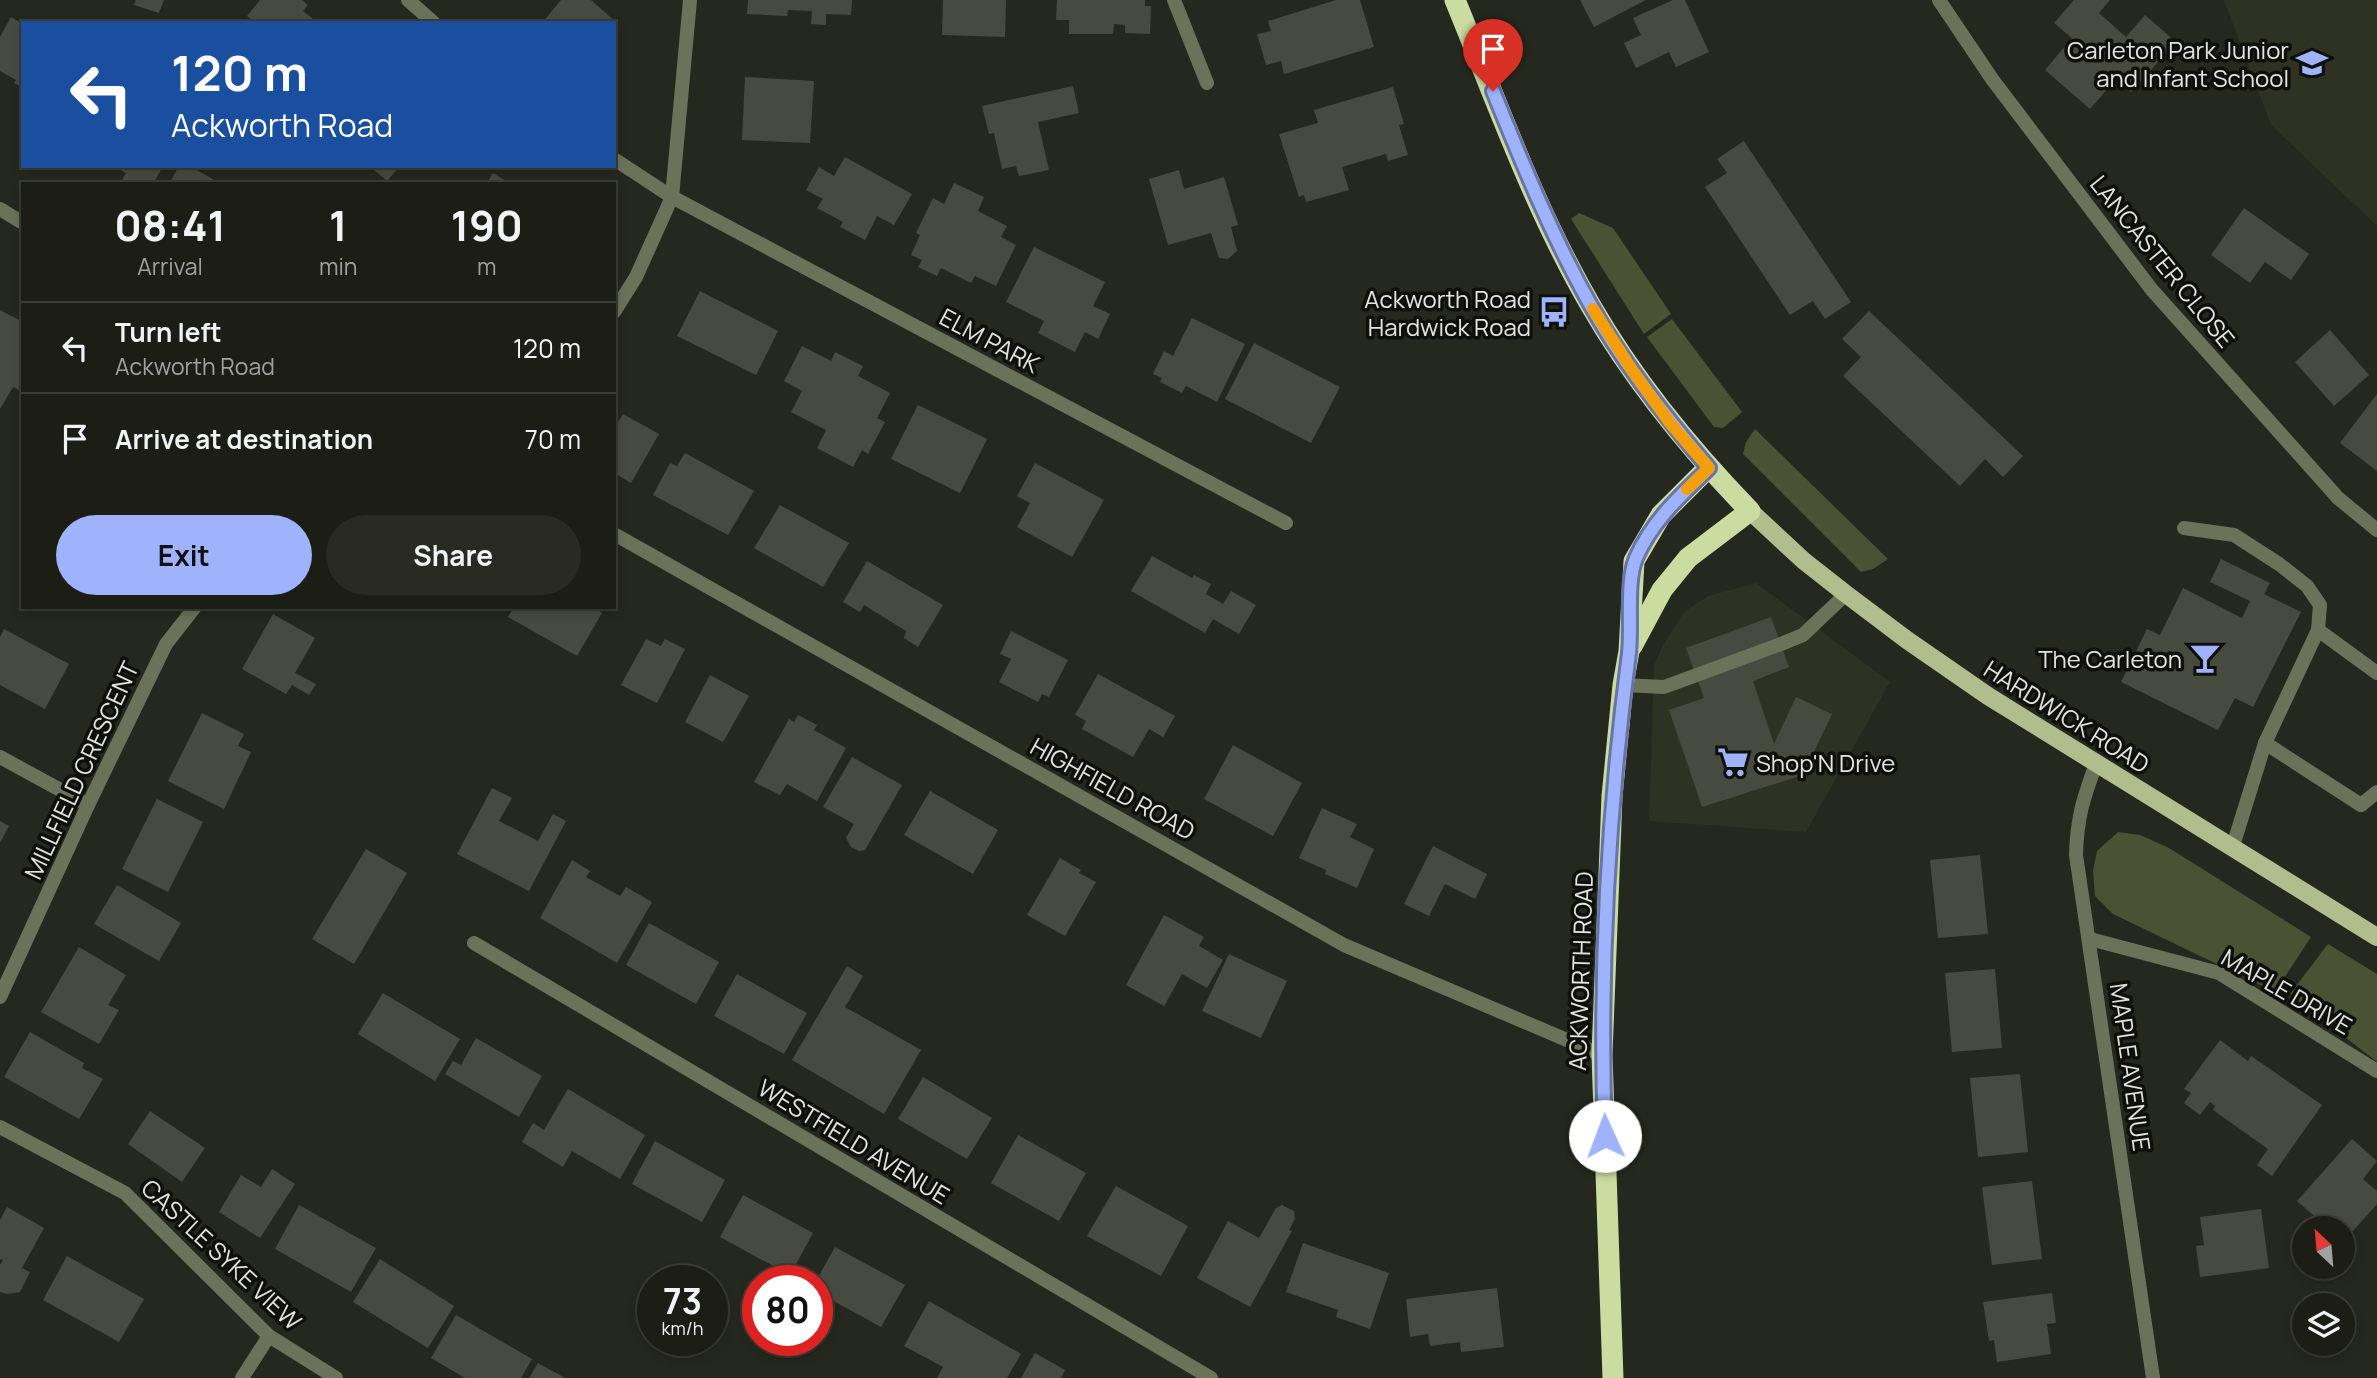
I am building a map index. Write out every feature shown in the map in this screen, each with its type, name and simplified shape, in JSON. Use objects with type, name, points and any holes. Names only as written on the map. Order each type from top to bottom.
[{"type":"highway","points":[[1455,0],[1549,223],[1591,306],[1670,423],[1749,511]]},
{"type":"highway","name":"ACKWORTH ROAD","points":[[1613,1378],[1602,1055],[1612,796],[1629,651],[1634,561],[1661,515],[1709,468]]},
{"type":"highway","name":"ACKWORTH ROAD","points":[[1629,651],[1662,590],[1688,558],[1749,511]]},
{"type":"main road","name":"HARDWICK ROAD","points":[[1749,511],[1804,561],[1846,594],[1988,696],[2232,849],[2376,935]]},
{"type":"street","points":[[408,0],[432,21]]},
{"type":"street","points":[[616,309],[636,277],[672,197],[690,0]]},
{"type":"street","points":[[1174,0],[1207,83]]},
{"type":"street","name":"LANCASTER CLOSE","points":[[1939,0],[1992,79],[2152,290],[2339,498],[2377,530]]},
{"type":"street","name":"ELM PARK","points":[[616,160],[672,197],[1286,523]]},
{"type":"street","points":[[0,209],[21,222]]},
{"type":"street","points":[[2184,528],[2234,535],[2307,586],[2320,605],[2318,631],[2265,743],[2232,849]]},
{"type":"street","name":"HIGHFIELD ROAD","points":[[616,535],[1344,945],[1602,1055]]},
{"type":"street","points":[[1623,685],[1664,687],[1781,645],[1803,635],[1846,594]]},
{"type":"street","name":"MILLFIELD CRESCENT","points":[[0,997],[166,644],[193,609]]},
{"type":"street","points":[[2318,631],[2377,673]]},
{"type":"street","points":[[2265,743],[2361,805],[2377,792]]},
{"type":"street","points":[[0,757],[88,805]]},
{"type":"street","name":"MAPLE AVENUE","points":[[2096,764],[2081,802],[2077,825],[2077,856],[2153,1378]]},
{"type":"street","name":"MAPLE DRIVE","points":[[2090,939],[2219,974],[2377,1071]]},
{"type":"street","name":"WESTFIELD AVENUE","points":[[474,943],[1211,1378]]},
{"type":"street","name":"CASTLE SYKE VIEW","points":[[0,1127],[125,1193],[269,1336],[336,1378]]},
{"type":"street","points":[[242,1378],[269,1336]]},
{"type":"shaded area","name":"Carleton Park Junior and Infant School","points":[[2224,0],[2377,0],[2377,226],[2271,125]]},
{"type":"shaded area","points":[[1756,583],[1890,682],[1806,832],[1649,821],[1654,665],[1684,612],[1708,596]]},
{"type":"green space","points":[[1579,213],[1613,228],[1671,314],[1644,334],[1571,219]]},
{"type":"green space","points":[[1672,319],[1742,412],[1723,428],[1714,427],[1647,337]]},
{"type":"green space","points":[[1755,429],[1888,559],[1873,569],[1861,572],[1743,454],[1746,442]]},
{"type":"green space","points":[[2118,832],[2140,835],[2169,848],[2311,937],[2275,992],[2113,914],[2095,896],[2093,871],[2097,851]]},
{"type":"green space","points":[[2328,944],[2377,974],[2377,1062],[2290,994]]},
{"type":"building","points":[[136,0],[164,0],[159,13],[134,5]]},
{"type":"building","points":[[260,0],[302,0],[308,5],[303,11],[316,21],[253,21],[247,16]]},
{"type":"building","points":[[561,0],[591,0],[615,21],[544,21]]},
{"type":"building","points":[[748,0],[852,0],[851,15],[826,14],[826,25],[811,24],[812,11],[788,10],[787,16],[747,14]]},
{"type":"building","points":[[943,0],[1006,0],[1005,37],[942,35]]},
{"type":"building","points":[[1057,0],[1145,0],[1145,6],[1151,6],[1150,34],[1125,33],[1125,25],[1114,24],[1113,34],[1069,34],[1069,20],[1056,20]]},
{"type":"building","points":[[1336,0],[1360,0],[1374,47],[1284,74],[1281,61],[1266,65],[1257,34],[1271,31],[1268,21]]},
{"type":"building","points":[[1580,0],[1646,0],[1594,27]]},
{"type":"building","points":[[1673,0],[1685,0],[1709,52],[1676,67],[1669,52],[1636,68],[1624,43],[1641,35],[1633,18]]},
{"type":"building","points":[[2074,0],[2110,0],[2099,13],[2126,37],[2145,15],[2176,42],[2131,92],[2116,79],[2090,109],[2045,70],[2072,38],[2054,23]]},
{"type":"building","points":[[11,17],[21,23],[21,87],[14,83],[16,80],[0,71],[0,37]]},
{"type":"building","points":[[745,77],[814,81],[810,143],[742,140]]},
{"type":"building","points":[[1073,86],[1079,113],[1038,122],[1049,170],[1019,176],[1016,166],[1002,169],[994,133],[989,134],[982,106]]},
{"type":"building","points":[[1393,87],[1404,124],[1399,125],[1408,155],[1388,161],[1386,154],[1342,167],[1349,190],[1306,202],[1304,195],[1299,197],[1279,134],[1318,123],[1314,110]]},
{"type":"building","points":[[1744,141],[1851,302],[1825,319],[1813,301],[1790,315],[1705,187],[1727,173],[1717,159]]},
{"type":"building","points":[[845,157],[912,194],[894,225],[877,216],[865,240],[840,227],[843,222],[817,208],[823,199],[806,190],[819,167],[834,176]]},
{"type":"building","points":[[117,168],[162,168],[154,182],[121,182],[126,173]]},
{"type":"building","points":[[178,168],[193,168],[218,182],[170,182]]},
{"type":"building","points":[[372,168],[398,168],[387,181]]},
{"type":"building","points":[[1179,170],[1184,189],[1224,177],[1238,225],[1231,227],[1237,251],[1228,259],[1219,258],[1211,233],[1168,245],[1149,179]]},
{"type":"building","points":[[493,173],[507,182],[487,182]]},
{"type":"building","points":[[954,183],[984,197],[978,211],[1007,226],[1001,237],[1016,245],[996,286],[975,276],[971,283],[941,268],[937,276],[918,267],[922,260],[911,255],[920,235],[916,233],[933,198],[944,204]]},
{"type":"building","points":[[2244,208],[2309,254],[2291,280],[2265,262],[2250,283],[2211,255]]},
{"type":"building","points":[[1034,247],[1105,282],[1093,306],[1110,314],[1098,339],[1085,332],[1075,352],[1038,333],[1044,321],[1006,302]]},
{"type":"building","points":[[700,291],[778,331],[756,375],[677,336]]},
{"type":"building","points":[[0,310],[21,321],[21,391],[13,387],[0,409]]},
{"type":"building","points":[[1869,311],[2023,456],[2003,477],[1985,459],[1960,486],[1843,376],[1861,357],[1842,339]]},
{"type":"building","points":[[1192,318],[1245,344],[1217,402],[1186,386],[1182,393],[1160,382],[1162,378],[1153,374],[1164,351],[1173,356]]},
{"type":"building","points":[[2330,330],[2369,375],[2334,406],[2295,362]]},
{"type":"building","points":[[1254,343],[1340,387],[1311,443],[1225,399]]},
{"type":"building","points":[[802,346],[831,361],[835,352],[863,366],[858,376],[890,393],[877,418],[885,422],[868,454],[862,450],[853,467],[817,448],[826,430],[791,412],[802,391],[784,381]]},
{"type":"building","points":[[2377,394],[2377,471],[2340,443]]},
{"type":"building","points":[[918,405],[987,439],[960,493],[891,459]]},
{"type":"building","points":[[623,414],[659,434],[631,483],[616,474],[616,426]]},
{"type":"building","points":[[685,453],[754,491],[728,535],[653,495],[670,463],[677,466]]},
{"type":"building","points":[[1035,463],[1104,500],[1072,557],[1017,527],[1030,503],[1017,496]]},
{"type":"building","points":[[780,505],[849,543],[823,587],[754,548]]},
{"type":"building","points":[[1152,556],[1192,578],[1194,575],[1211,584],[1206,594],[1223,604],[1231,591],[1256,605],[1239,634],[1213,619],[1205,633],[1131,591]]},
{"type":"building","name":"The Carleton","points":[[2221,559],[2270,583],[2264,594],[2301,612],[2253,707],[2235,698],[2218,730],[2121,682],[2147,629],[2160,635],[2183,588],[2242,618],[2250,601],[2210,582]]},
{"type":"building","points":[[867,561],[943,605],[918,647],[904,638],[906,631],[864,605],[860,612],[843,602]]},
{"type":"building","points":[[513,609],[596,609],[602,613],[577,656],[508,617]]},
{"type":"building","points":[[273,614],[315,638],[295,673],[316,684],[309,695],[292,685],[286,694],[242,669]]},
{"type":"building","points":[[1771,617],[1789,667],[1753,681],[1774,744],[1796,697],[1832,714],[1803,775],[1702,807],[1669,710],[1704,698],[1686,648]]},
{"type":"building","points":[[4,629],[69,664],[45,709],[0,685],[0,637]]},
{"type":"building","points":[[1011,631],[1068,660],[1049,697],[1042,694],[1038,702],[999,682],[1011,659],[1000,654]]},
{"type":"building","points":[[646,639],[661,646],[665,639],[685,649],[657,703],[621,685]]},
{"type":"building","points":[[1098,674],[1175,716],[1163,737],[1149,729],[1133,757],[1082,729],[1086,721],[1075,715]]},
{"type":"building","points":[[710,675],[749,696],[723,742],[685,722]]},
{"type":"building","points":[[202,713],[244,734],[238,746],[251,752],[224,809],[168,781]]},
{"type":"building","points":[[798,715],[817,725],[814,730],[846,748],[817,801],[787,784],[780,795],[754,782],[789,719],[794,722]]},
{"type":"building","points":[[1233,745],[1302,783],[1273,836],[1204,799]]},
{"type":"building","points":[[852,757],[902,785],[865,850],[859,851],[851,847],[846,838],[854,824],[823,807]]},
{"type":"building","points":[[492,788],[512,798],[499,821],[538,841],[553,814],[566,821],[529,891],[457,854]]},
{"type":"building","points":[[930,791],[998,830],[973,874],[904,835]]},
{"type":"building","points":[[157,799],[203,822],[168,892],[122,869]]},
{"type":"building","points":[[1322,808],[1357,824],[1350,837],[1374,849],[1357,888],[1325,874],[1326,870],[1299,858]]},
{"type":"building","points":[[0,821],[9,826],[0,843]]},
{"type":"building","points":[[1433,846],[1487,874],[1475,899],[1445,884],[1429,916],[1404,904]]},
{"type":"building","points":[[366,849],[407,873],[354,964],[312,939]]},
{"type":"building","points":[[1980,855],[1988,934],[1938,938],[1930,860]]},
{"type":"building","points":[[1060,858],[1096,882],[1065,936],[1027,915]]},
{"type":"building","points":[[572,860],[590,871],[586,877],[620,896],[626,887],[652,902],[617,963],[540,918]]},
{"type":"building","points":[[117,885],[181,923],[159,961],[94,924]]},
{"type":"building","points":[[1164,915],[1204,937],[1199,946],[1223,960],[1207,988],[1182,974],[1164,1006],[1126,985]]},
{"type":"building","points":[[649,923],[719,962],[696,1004],[626,965]]},
{"type":"building","points":[[79,947],[126,975],[108,1005],[119,1010],[99,1044],[41,1012]]},
{"type":"building","points":[[1229,954],[1287,981],[1261,1038],[1202,1011]]},
{"type":"building","points":[[847,966],[863,976],[845,1007],[921,1050],[884,1114],[792,1060]]},
{"type":"building","points":[[1995,969],[2002,1048],[1952,1052],[1945,973]]},
{"type":"building","points":[[737,974],[807,1013],[784,1054],[714,1016]]},
{"type":"building","points":[[383,993],[460,1039],[435,1081],[358,1034]]},
{"type":"building","points":[[30,1032],[84,1063],[82,1068],[103,1079],[79,1119],[4,1077]]},
{"type":"building","points":[[476,1038],[542,1076],[519,1117],[445,1074],[453,1061],[461,1065]]},
{"type":"building","points":[[2220,1040],[2248,1061],[2251,1056],[2322,1105],[2272,1176],[2257,1165],[2268,1149],[2213,1110],[2215,1106],[2210,1102],[2200,1115],[2184,1103],[2191,1093],[2184,1089]]},
{"type":"building","points":[[2020,1074],[2028,1152],[1978,1157],[1970,1078]]},
{"type":"building","points":[[923,1077],[992,1118],[967,1159],[898,1119]]},
{"type":"building","points":[[568,1089],[645,1135],[620,1179],[572,1151],[563,1167],[522,1142],[533,1123],[544,1130]]},
{"type":"building","points":[[150,1111],[205,1148],[182,1182],[128,1144]]},
{"type":"building","points":[[1018,1135],[1086,1173],[1059,1221],[991,1183]]},
{"type":"building","points":[[2352,1139],[2377,1161],[2363,1179],[2377,1191],[2377,1204],[2356,1228],[2356,1216],[2314,1216],[2297,1201]]},
{"type":"building","points":[[655,1141],[725,1180],[702,1222],[632,1184]]},
{"type":"building","points":[[272,1169],[295,1184],[260,1238],[219,1212],[241,1175],[261,1187]]},
{"type":"building","points":[[2032,1181],[2042,1259],[1992,1265],[1982,1187]]},
{"type":"building","points":[[1116,1186],[1188,1226],[1161,1276],[1087,1236]]},
{"type":"building","points":[[743,1195],[813,1233],[795,1265],[772,1265],[720,1237]]},
{"type":"building","points":[[299,1205],[376,1248],[351,1292],[275,1249]]},
{"type":"building","points":[[1282,1205],[1294,1211],[1295,1219],[1289,1230],[1292,1231],[1250,1307],[1197,1278],[1228,1221],[1259,1238],[1276,1208]]},
{"type":"building","points":[[7,1207],[44,1228],[22,1268],[30,1272],[20,1292],[7,1294],[0,1292],[0,1265],[3,1260],[0,1259],[0,1220]]},
{"type":"building","points":[[2261,1209],[2269,1268],[2200,1277],[2196,1246],[2204,1245],[2200,1217]]},
{"type":"building","points":[[1303,1243],[1389,1273],[1370,1329],[1336,1317],[1338,1310],[1286,1292]]},
{"type":"building","points":[[835,1247],[905,1285],[881,1327],[833,1301],[833,1265],[825,1265]]},
{"type":"building","points":[[67,1256],[144,1299],[119,1342],[43,1300]]},
{"type":"building","points":[[380,1259],[454,1306],[428,1348],[353,1302]]},
{"type":"building","points":[[1497,1288],[1504,1347],[1461,1352],[1460,1342],[1430,1346],[1428,1334],[1410,1337],[1406,1299]]},
{"type":"building","points":[[2052,1293],[2056,1323],[2047,1324],[2051,1354],[1997,1362],[1994,1340],[1989,1341],[1983,1302]]},
{"type":"building","points":[[929,1301],[1021,1354],[1007,1378],[937,1378],[943,1367],[904,1346]]},
{"type":"building","points":[[456,1315],[532,1359],[521,1378],[465,1378],[431,1358]]},
{"type":"building","points":[[1035,1353],[1065,1370],[1061,1378],[1021,1378]]},
{"type":"building","points":[[538,1363],[565,1378],[529,1378]]},
{"type":"slow traffic","points":[[1593,309],[1670,423],[1709,468],[1687,489]]},
{"type":"place","name":"Carleton Park Junior and Infant School","points":[[2312,63]]},
{"type":"place","name":"Ackworth Road Hardwick Road","points":[[1554,312]]},
{"type":"place","name":"The Carleton","points":[[2205,658]]},
{"type":"place","name":"Shop'N Drive","points":[[1733,762]]},
{"type":"route","points":[[1493,91],[1560,249],[1591,306],[1670,423],[1709,468],[1661,515],[1634,561],[1629,651],[1612,796],[1602,1055],[1605,1136]]}]
